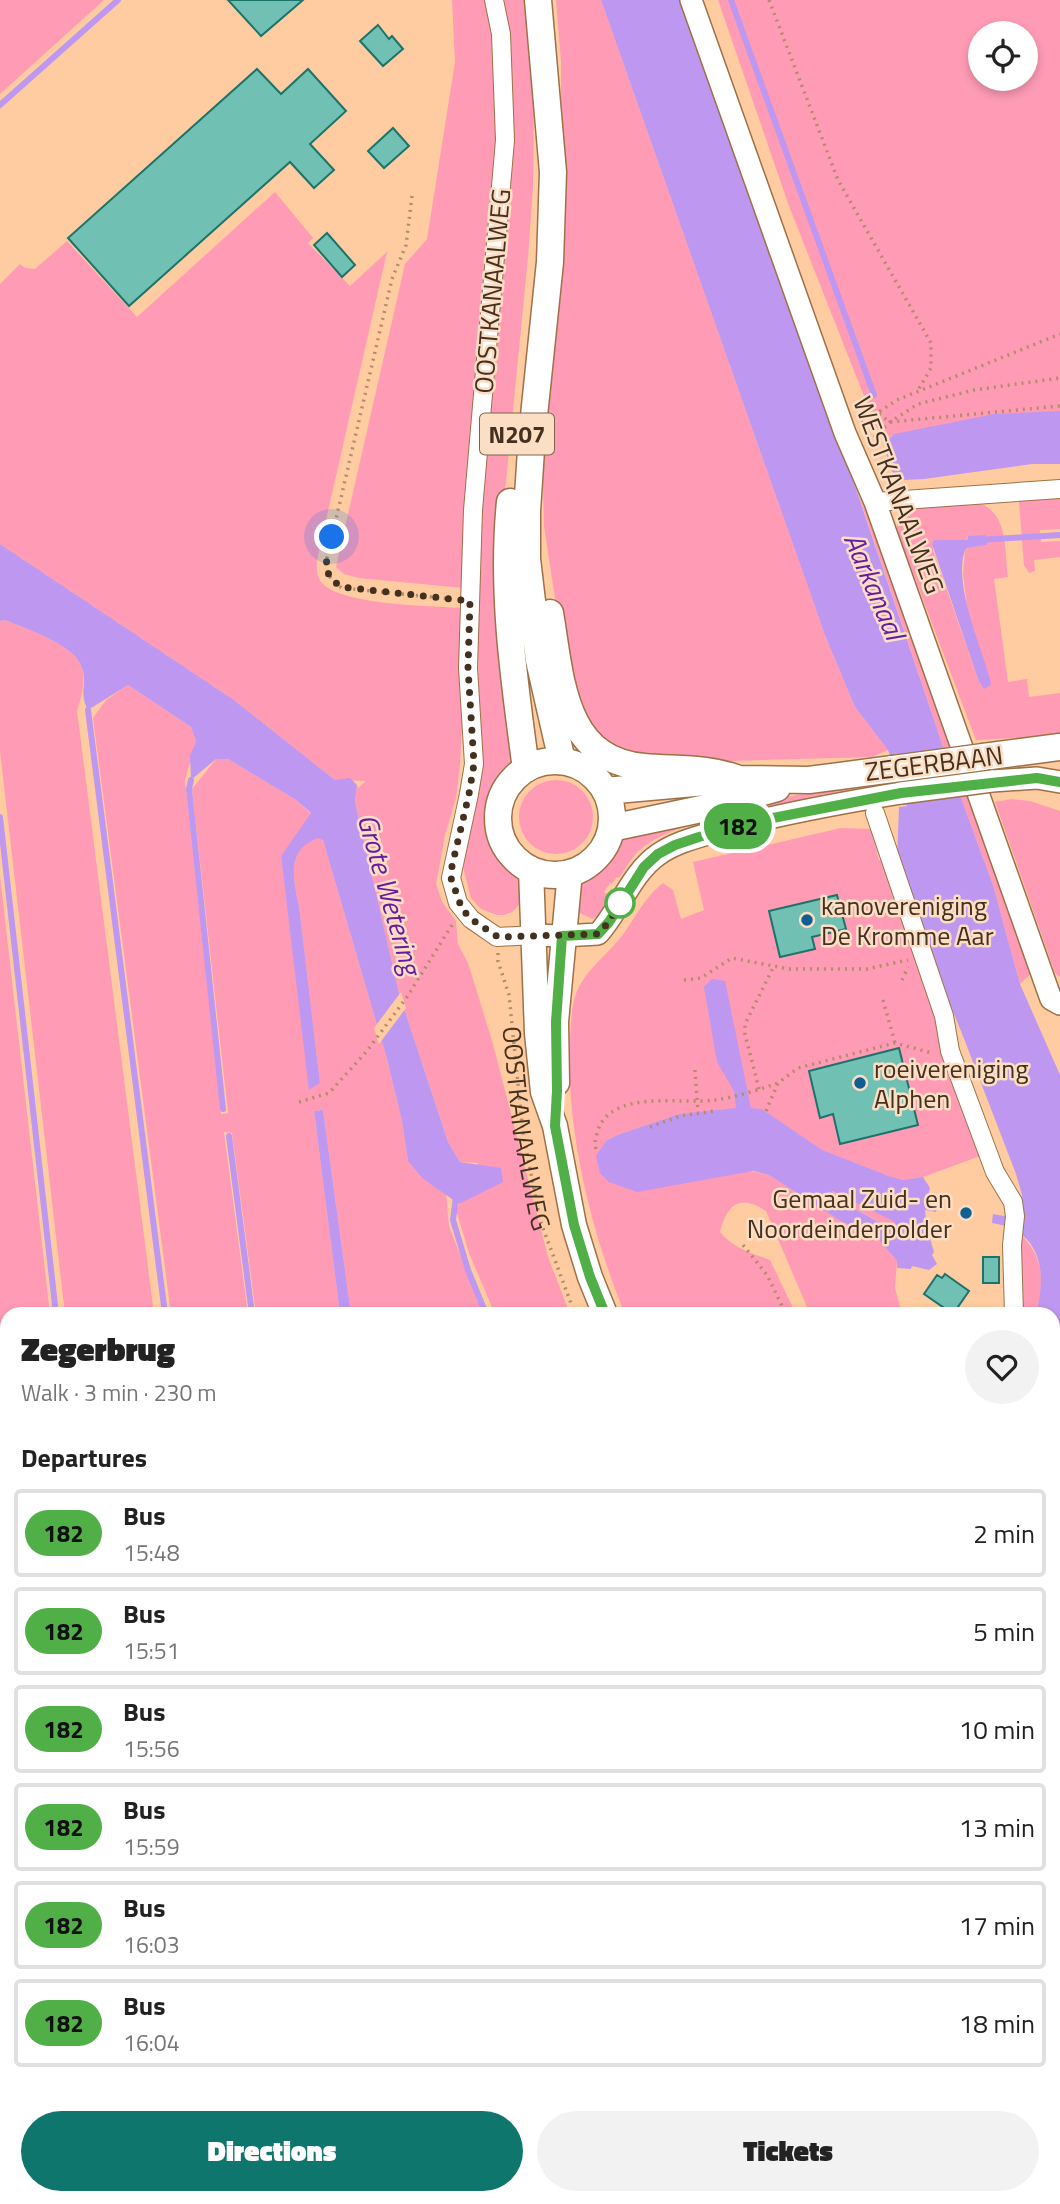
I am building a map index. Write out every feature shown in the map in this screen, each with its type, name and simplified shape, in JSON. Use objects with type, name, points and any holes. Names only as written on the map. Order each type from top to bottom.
[{"type":"main road","name":"OOSTKANAALWEG","points":[[538,0],[553,172],[552,225],[527,511],[529,590],[539,660],[562,761]]},
{"type":"main road","name":"OOSTKANAALWEG","points":[[526,769],[512,668],[507,600],[509,511],[537,225],[546,100]]},
{"type":"main road","name":"N207","points":[[532,435],[538,461],[544,585],[566,702],[579,732],[595,749],[624,764],[719,771],[739,779]]},
{"type":"main road","name":"ZEGERBAAN","points":[[605,791],[739,779],[897,781],[988,769],[1060,747]]},
{"type":"main road","points":[[547,761],[562,761],[587,771],[605,791],[611,809],[611,828],[606,843],[597,856],[584,866],[570,872],[550,874],[531,869],[510,853],[502,838],[498,821],[503,795],[513,780],[526,769],[547,761]]},
{"type":"main road","name":"ZEGERBAAN","points":[[611,828],[706,808],[809,780]]},
{"type":"main road","name":"OOSTKANAALWEG","points":[[531,869],[537,1032],[543,1091],[555,1126],[574,1225],[602,1307]]},
{"type":"main road","name":"OOSTKANAALWEG","points":[[555,1126],[556,1022],[570,872]]},
{"type":"street","name":"OOSTKANAALWEG","points":[[462,909],[451,878],[474,764],[468,668],[473,510],[505,140],[501,34],[494,0]]},
{"type":"street","name":"WESTKANAALWEG","points":[[691,0],[845,433],[875,502],[1051,999],[1060,1004]]},
{"type":"street","points":[[875,502],[1060,489]]},
{"type":"street","name":"ZEGERBAAN","points":[[988,769],[1060,782]]},
{"type":"street","name":"ZEGERBAAN","points":[[562,936],[598,934],[609,922],[644,867],[658,854],[675,845],[897,781]]},
{"type":"street","points":[[875,813],[944,1016],[952,1056],[995,1172],[1013,1202],[1014,1307]]},
{"type":"street","points":[[462,909],[471,919],[498,937],[562,936]]},
{"type":"path","points":[[769,0],[838,180],[931,343],[931,368],[917,392]]},
{"type":"path","points":[[412,195],[406,245],[392,279],[326,562],[327,574],[333,582],[342,587],[470,601]]},
{"type":"path","points":[[845,433],[879,414],[897,400],[1060,334]]},
{"type":"path","points":[[854,454],[890,422],[918,404],[974,390],[1060,378]]},
{"type":"path","points":[[879,414],[890,422],[1060,406]]},
{"type":"path","points":[[299,1102],[329,1093],[367,1051],[404,1002],[462,909]]},
{"type":"path","name":"OOSTKANAALWEG","points":[[498,937],[498,961],[509,995],[523,1133],[540,1220],[572,1307]]},
{"type":"path","points":[[684,980],[701,978],[733,958],[789,968],[867,969],[924,957]]},
{"type":"path","points":[[759,1089],[744,1034],[745,1024],[774,966]]},
{"type":"path","points":[[883,1000],[895,1042]]},
{"type":"path","points":[[596,1149],[594,1143],[600,1124],[609,1111],[633,1104],[697,1101],[737,1095],[778,1083],[798,1068],[895,1042],[946,1057],[952,1056]]},
{"type":"path","points":[[695,1070],[698,1112]]},
{"type":"path","points":[[766,1111],[778,1083]]},
{"type":"path","points":[[650,1127],[680,1116],[714,1111]]},
{"type":"path","points":[[743,1245],[767,1275],[783,1307]]},
{"type":"shaded area","points":[[0,0],[104,0],[0,94]]},
{"type":"shaded area","points":[[452,0],[492,0],[501,147],[463,588],[359,578],[344,574],[336,567],[405,264],[427,239],[455,62]]},
{"type":"shaded area","points":[[502,0],[527,0],[534,99],[533,187],[528,257],[503,512],[512,763],[494,797],[491,818],[500,849],[520,874],[522,902],[512,912],[497,915],[481,909],[471,898],[463,867],[481,775],[479,563]]},
{"type":"shaded area","points":[[556,0],[601,0],[826,638],[855,707],[888,750],[872,757],[693,762],[617,751],[584,720],[559,625],[544,526],[543,486],[561,101]]},
{"type":"shaded area","points":[[718,0],[1060,0],[1060,421],[892,435],[885,442],[875,424],[789,206]]},
{"type":"shaded area","points":[[275,192],[313,238],[308,243],[350,286],[387,252],[318,555],[317,572],[321,582],[331,590],[365,600],[461,608],[463,708],[460,764],[456,798],[445,835],[436,884],[442,902],[456,921],[458,944],[468,963],[493,1044],[548,1257],[567,1307],[492,1307],[469,1253],[456,1210],[459,1204],[472,1197],[478,1163],[460,1162],[448,1142],[399,993],[355,802],[357,785],[358,788],[366,781],[335,780],[234,700],[0,544],[0,284],[20,264],[25,268],[35,269],[67,241],[137,317]]},
{"type":"shaded area","points":[[858,493],[874,530],[1034,971],[1020,984],[993,885],[954,779]]},
{"type":"shaded area","points":[[1060,494],[1060,529],[1040,530],[1041,542],[1060,541],[1060,557],[1034,560],[1035,571],[1029,573],[1024,565],[1019,502],[1022,498]]},
{"type":"shaded area","points":[[975,501],[994,513],[1003,532],[1008,577],[994,579],[1008,682],[1027,679],[1029,697],[1060,693],[1060,735],[1016,742],[1015,738],[976,740],[897,531],[899,519],[906,510],[947,502]],"holes":[[[968,536],[986,538],[986,545],[965,550],[963,574],[968,613],[991,685],[978,679],[933,550],[935,540],[965,541]]]},
{"type":"shaded area","points":[[5,620],[61,645],[78,660],[82,668],[83,685],[77,711],[153,1307],[64,1307],[0,751],[0,621]]},
{"type":"shaded area","points":[[128,685],[191,727],[196,741],[185,780],[221,1114],[228,1113],[192,789],[216,759],[228,759],[296,800],[311,814],[281,856],[310,1089],[320,1083],[294,866],[301,849],[318,837],[323,840],[387,1059],[402,1121],[408,1161],[422,1178],[446,1193],[449,1226],[480,1307],[350,1307],[323,1110],[314,1111],[339,1307],[255,1307],[232,1133],[224,1132],[247,1307],[170,1307],[93,718],[106,700]]},
{"type":"shaded area","points":[[556,780],[577,786],[587,796],[593,817],[587,838],[577,848],[556,854],[535,848],[525,838],[519,817],[525,796],[535,786]]},
{"type":"shaded area","points":[[847,785],[848,790],[745,814],[744,810],[667,833],[642,848],[619,878],[610,883],[604,892],[609,896],[607,901],[610,903],[602,914],[592,919],[578,912],[578,890],[621,836],[742,806]]},
{"type":"shaded area","points":[[1011,799],[1030,801],[1060,811],[1060,977],[1055,973],[995,802]]},
{"type":"shaded area","points":[[841,828],[871,829],[879,860],[885,860],[980,1156],[923,1177],[903,1180],[821,1150],[762,1109],[679,1114],[606,1141],[769,1175],[839,1220],[879,1240],[897,1261],[895,1288],[900,1307],[807,1307],[766,1211],[748,1203],[741,1203],[726,1215],[720,1232],[737,1246],[770,1260],[793,1307],[622,1307],[591,1214],[576,1143],[570,1072],[572,1014],[582,982],[618,941],[646,900],[663,883],[673,890],[681,919],[704,910],[693,862]]},
{"type":"shaded area","points":[[0,876],[49,1307],[0,1307]]},
{"type":"shaded area","points":[[831,1191],[896,1222],[896,1227],[894,1230],[830,1195]]},
{"type":"shaded area","points":[[1020,1234],[1034,1252],[1041,1282],[1037,1307],[1022,1307]]},
{"type":"water","name":"Aarkanaal","points":[[601,0],[687,0],[954,779],[993,885],[1020,984],[1060,1075],[1060,1307],[1037,1307],[1040,1269],[1031,1244],[1009,1227],[992,1223],[993,1214],[1009,1217],[1022,1209],[1022,1195],[1016,1174],[1000,1166],[956,1050],[963,1036],[913,914],[897,859],[899,807],[907,806],[888,750],[855,707],[826,638]]},
{"type":"water","points":[[1060,411],[1060,464],[1032,464],[904,480],[893,474],[886,453],[885,442],[894,434],[994,414]]},
{"type":"water","points":[[985,535],[987,545],[967,548],[962,564],[965,597],[990,679],[991,685],[984,689],[978,679],[932,544],[934,540],[967,540],[968,536]]},
{"type":"water","points":[[0,544],[234,700],[335,780],[350,778],[357,785],[355,802],[399,993],[448,1142],[460,1162],[501,1168],[503,1182],[459,1204],[422,1178],[408,1161],[402,1121],[387,1059],[323,840],[318,838],[301,850],[294,866],[320,1083],[309,1090],[281,856],[311,813],[296,800],[228,759],[216,759],[191,780],[190,756],[196,741],[191,727],[128,685],[88,710],[84,698],[82,668],[78,660],[61,645],[37,633],[5,620],[0,621]]},
{"type":"water","points":[[712,979],[725,981],[751,1108],[762,1109],[822,1150],[903,1180],[923,1177],[930,1188],[927,1200],[938,1202],[936,1212],[925,1210],[934,1252],[932,1255],[937,1264],[929,1270],[912,1266],[911,1269],[897,1268],[897,1261],[879,1240],[839,1220],[769,1175],[753,1171],[637,1192],[609,1182],[600,1173],[596,1156],[606,1141],[617,1135],[679,1114],[736,1108],[734,1091],[717,1062],[704,987]],"holes":[[[832,1191],[895,1222],[896,1227],[893,1230],[830,1195]]]},
{"type":"water","points":[[323,1110],[350,1307],[339,1307],[314,1111]]},
{"type":"pier","points":[[401,992],[406,1008],[379,1044],[374,1028]]},
{"type":"pier","points":[[963,1036],[1016,1174],[1000,1166],[956,1050]]},
{"type":"building","points":[[228,0],[303,0],[261,36]]},
{"type":"building","points":[[378,25],[389,39],[392,36],[403,49],[383,66],[360,41]]},
{"type":"building","points":[[257,69],[281,94],[308,69],[346,111],[310,144],[334,170],[314,188],[290,162],[129,306],[68,238]]},
{"type":"building","points":[[393,128],[409,146],[384,168],[368,151]]},
{"type":"building","points":[[327,233],[355,265],[342,277],[314,245]]},
{"type":"building","name":"kanovereniging De Kromme Aar","points":[[837,895],[846,929],[812,937],[815,949],[780,957],[769,911]]},
{"type":"building","name":"roeivereniging Alphen","points":[[899,1048],[918,1125],[840,1144],[833,1114],[820,1118],[809,1071]]},
{"type":"building","points":[[983,1257],[999,1257],[999,1283],[983,1283]]},
{"type":"building","points":[[945,1274],[969,1291],[958,1307],[943,1307],[924,1294],[937,1275],[942,1278]]},
{"type":"waterway","points":[[0,105],[118,0]]},
{"type":"waterway","points":[[731,0],[874,395]]},
{"type":"waterway","points":[[979,540],[1060,535]]},
{"type":"waterway","points":[[88,710],[164,1307]]},
{"type":"waterway","points":[[191,780],[189,789],[223,1109]]},
{"type":"waterway","points":[[0,817],[55,1307]]},
{"type":"waterway","points":[[229,1136],[251,1307]]},
{"type":"waterway","points":[[456,1196],[453,1220],[468,1270],[483,1307]]},
{"type":"bus line","name":"182","points":[[602,1307],[574,1225],[555,1126],[556,1022],[562,936],[598,934],[609,922],[644,867],[658,854],[699,837],[752,822],[901,793],[992,781],[1037,778],[1060,782]]},
{"type":"place","name":"kanovereniging De Kromme Aar","points":[[807,920]]},
{"type":"place","name":"roeivereniging Alphen","points":[[860,1083]]},
{"type":"place","name":"Gemaal Zuid- en Noordeinderpolder","points":[[966,1213]]},
{"type":"route","points":[[332,537],[326,562],[327,574],[333,582],[342,587],[470,601],[468,668],[474,764],[451,878],[462,909],[471,919],[498,937],[570,936],[598,934],[620,903]]},
{"type":"water label","name":"Grote Wetering","points":[[390,894]]}]
